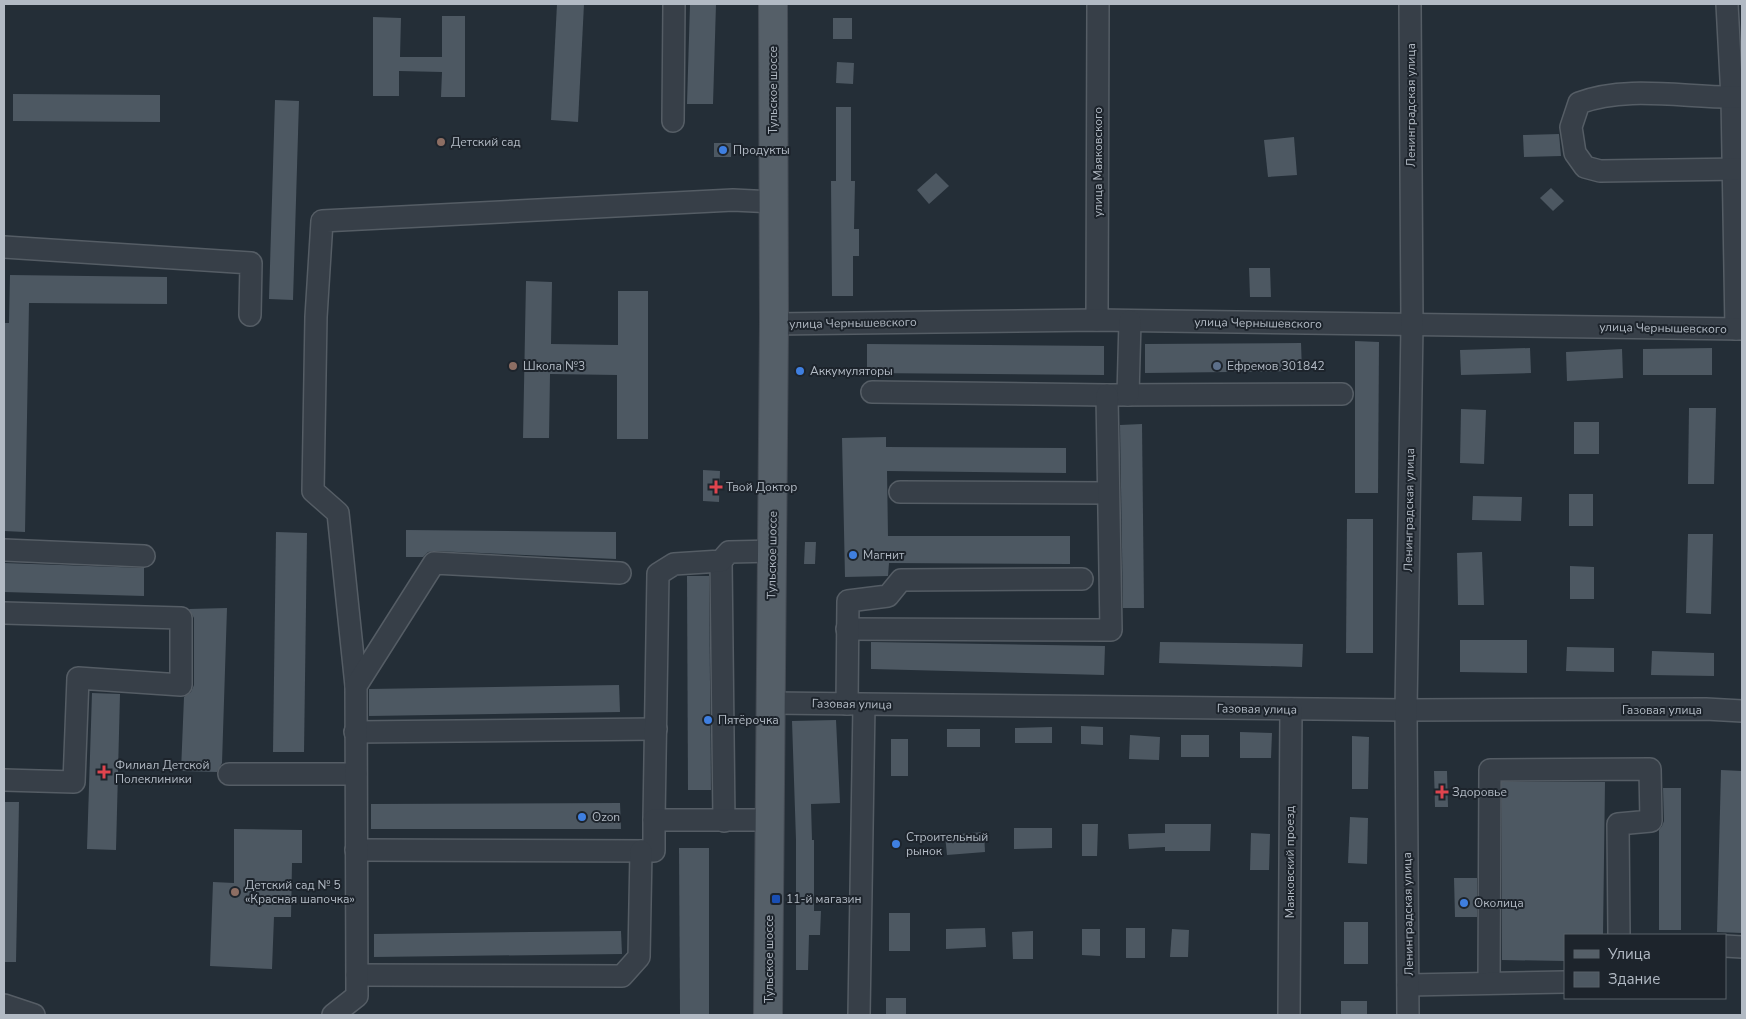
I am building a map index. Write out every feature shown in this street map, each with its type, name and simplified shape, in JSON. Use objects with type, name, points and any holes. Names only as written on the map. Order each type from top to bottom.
[{"type":"main road","name":"Тульское шоссе","points":[[768,1015],[774,324],[773,4]]},
{"type":"street","points":[[673,121],[674,4]]},
{"type":"street","name":"улица Маяковского","points":[[1097,320],[1098,4]]},
{"type":"street","name":"Ленинградская улица","points":[[1408,1015],[1406,710],[1412,325],[1410,4]]},
{"type":"street","points":[[1727,4],[1737,98],[1739,329]]},
{"type":"street","points":[[1737,98],[1639,93],[1592,98],[1579,103],[1571,126],[1575,153],[1585,168],[1600,171],[1738,169]]},
{"type":"street","points":[[333,1015],[357,996],[356,686],[338,513],[313,491],[316,318],[322,221],[733,200],[773,202]]},
{"type":"street","points":[[4,248],[251,263],[250,315]]},
{"type":"street","name":"улица Чернышевского","points":[[774,324],[1097,320],[1739,329]]},
{"type":"street","points":[[1128,395],[1130,321]]},
{"type":"street","points":[[872,392],[1107,396],[1342,394]]},
{"type":"street","points":[[848,629],[1111,630],[1107,396]]},
{"type":"street","points":[[900,492],[1108,493]]},
{"type":"street","points":[[4,550],[144,556]]},
{"type":"street","points":[[724,821],[721,561],[729,552],[772,551]]},
{"type":"street","points":[[356,850],[654,851],[658,574],[674,564],[721,561]]},
{"type":"street","points":[[356,686],[434,563],[620,573]]},
{"type":"street","points":[[859,1015],[856,704],[848,629],[848,601],[888,596],[901,580],[1082,579]]},
{"type":"street","points":[[4,613],[181,618],[181,685],[78,678],[74,782],[4,780]]},
{"type":"street","name":"Газовая улица","points":[[772,703],[1406,710],[1706,709],[1742,711]]},
{"type":"street","name":"Маяковский проезд","points":[[1289,1015],[1291,709]]},
{"type":"street","points":[[355,732],[656,729]]},
{"type":"street","points":[[1488,983],[1490,770],[1650,769],[1652,821],[1618,824],[1619,934]]},
{"type":"street","points":[[229,774],[356,774]]},
{"type":"street","points":[[654,820],[770,820]]},
{"type":"street","points":[[357,975],[622,976],[639,957],[641,851]]},
{"type":"street","points":[[1726,946],[1742,947]]},
{"type":"street","points":[[1408,985],[1564,982]]},
{"type":"street","points":[[4,1005],[34,1015]]},
{"type":"building","points":[[557,4],[584,4],[578,122],[551,120]]},
{"type":"building","points":[[690,4],[716,4],[713,104],[687,104]]},
{"type":"building","points":[[442,16],[465,16],[465,97],[441,97],[442,72],[399,71],[399,96],[373,96],[373,17],[401,18],[400,57],[442,57]]},
{"type":"building","points":[[833,18],[852,18],[852,39],[833,39]]},
{"type":"building","points":[[837,62],[854,63],[853,84],[836,83]]},
{"type":"building","points":[[13,94],[160,95],[160,122],[13,121]]},
{"type":"building","points":[[275,100],[299,101],[293,300],[269,299]]},
{"type":"building","points":[[836,107],[851,107],[851,181],[855,181],[854,229],[859,229],[859,256],[853,256],[853,296],[832,296],[831,181],[836,181]]},
{"type":"building","points":[[1559,134],[1561,156],[1524,157],[1523,135]]},
{"type":"building","points":[[1294,137],[1297,175],[1268,177],[1264,140]]},
{"type":"building","points":[[714,143],[731,143],[731,157],[714,157]]},
{"type":"building","points":[[936,173],[949,186],[929,204],[917,190]]},
{"type":"building","points":[[1551,188],[1564,201],[1553,211],[1540,198]]},
{"type":"building","points":[[1249,268],[1270,268],[1271,297],[1250,297]]},
{"type":"building","points":[[10,275],[167,277],[167,304],[29,303],[25,532],[4,531],[4,323],[9,323]]},
{"type":"building","points":[[526,281],[552,282],[551,344],[618,345],[618,291],[648,291],[648,439],[617,439],[617,375],[550,374],[549,438],[523,438]]},
{"type":"building","points":[[1355,341],[1379,342],[1378,493],[1355,493]]},
{"type":"building","points":[[1301,343],[1302,371],[1145,373],[1145,344]]},
{"type":"building","points":[[867,344],[1104,346],[1104,375],[867,373]]},
{"type":"building","points":[[1530,348],[1531,373],[1461,375],[1460,350]]},
{"type":"building","points":[[1712,348],[1712,375],[1643,375],[1643,349]]},
{"type":"building","points":[[1622,349],[1623,378],[1567,381],[1566,352]]},
{"type":"building","points":[[1689,408],[1716,408],[1714,484],[1688,484]]},
{"type":"building","points":[[1461,409],[1486,410],[1484,464],[1460,463]]},
{"type":"building","points":[[1574,422],[1599,422],[1599,454],[1574,454]]},
{"type":"building","points":[[1142,424],[1144,608],[1123,608],[1120,425]]},
{"type":"building","points":[[886,437],[886,447],[1066,448],[1066,473],[887,471],[888,536],[1070,536],[1070,564],[889,563],[888,576],[845,577],[842,438]]},
{"type":"building","points":[[703,470],[720,471],[719,502],[703,501]]},
{"type":"building","points":[[1569,494],[1593,494],[1593,526],[1569,526]]},
{"type":"building","points":[[1473,496],[1522,497],[1521,521],[1472,520]]},
{"type":"building","points":[[1347,519],[1373,519],[1373,653],[1346,653]]},
{"type":"building","points":[[406,530],[616,532],[616,559],[435,551],[428,552],[423,557],[406,557]]},
{"type":"building","points":[[276,532],[307,533],[304,752],[273,752]]},
{"type":"building","points":[[1688,534],[1713,534],[1711,614],[1686,613]]},
{"type":"building","points":[[805,542],[816,542],[815,564],[804,564]]},
{"type":"building","points":[[1482,552],[1484,605],[1458,605],[1457,553]]},
{"type":"building","points":[[4,563],[144,568],[144,596],[4,592]]},
{"type":"building","points":[[1570,566],[1594,567],[1594,599],[1570,599]]},
{"type":"building","points":[[687,576],[709,576],[711,790],[688,790]]},
{"type":"building","points":[[227,608],[222,763],[217,772],[181,771],[184,697],[191,692],[194,685],[194,618],[189,609]]},
{"type":"building","points":[[1460,640],[1527,640],[1527,673],[1460,672]]},
{"type":"building","points":[[871,642],[1105,646],[1104,675],[871,669]]},
{"type":"building","points":[[1160,642],[1303,644],[1302,667],[1159,663]]},
{"type":"building","points":[[1567,647],[1614,648],[1614,672],[1566,671]]},
{"type":"building","points":[[1652,651],[1714,653],[1714,676],[1651,675]]},
{"type":"building","points":[[619,685],[620,712],[369,716],[369,689]]},
{"type":"building","name":"Филиал Детской Полеклиники","points":[[92,693],[120,694],[116,850],[87,849]]},
{"type":"building","points":[[836,720],[840,803],[811,804],[812,840],[814,840],[814,911],[821,911],[820,935],[809,935],[808,970],[796,970],[796,840],[792,721]]},
{"type":"building","points":[[1081,726],[1103,727],[1103,745],[1081,744]]},
{"type":"building","points":[[1052,727],[1052,743],[1015,743],[1015,728]]},
{"type":"building","points":[[947,729],[980,729],[980,747],[947,747]]},
{"type":"building","points":[[1240,732],[1272,733],[1271,758],[1240,758]]},
{"type":"building","points":[[1130,735],[1160,737],[1159,760],[1129,759]]},
{"type":"building","points":[[1181,735],[1209,735],[1209,757],[1181,757]]},
{"type":"building","points":[[1352,736],[1369,737],[1368,789],[1352,789]]},
{"type":"building","points":[[891,739],[908,739],[908,776],[891,776]]},
{"type":"building","points":[[1721,770],[1742,771],[1742,933],[1717,932]]},
{"type":"building","points":[[1434,771],[1447,771],[1448,807],[1435,807]]},
{"type":"building","points":[[1502,782],[1605,782],[1603,934],[1564,934],[1564,961],[1502,960]]},
{"type":"building","points":[[1663,788],[1681,788],[1681,930],[1659,930],[1659,830],[1664,821]]},
{"type":"building","points":[[4,802],[19,802],[16,962],[4,962]]},
{"type":"building","points":[[620,803],[621,829],[371,829],[371,804]]},
{"type":"building","points":[[1350,817],[1368,818],[1367,864],[1348,863]]},
{"type":"building","points":[[1082,824],[1098,824],[1097,856],[1082,856]]},
{"type":"building","points":[[1165,824],[1211,824],[1210,851],[1165,851],[1165,847],[1129,849],[1128,834],[1165,833]]},
{"type":"building","points":[[1014,828],[1052,828],[1052,848],[1014,849]]},
{"type":"building","points":[[234,829],[302,830],[302,863],[292,863],[291,917],[274,917],[272,969],[210,966],[213,882],[234,883]]},
{"type":"building","points":[[984,832],[985,852],[947,855],[945,835]]},
{"type":"building","points":[[1251,833],[1270,834],[1269,870],[1250,870]]},
{"type":"building","points":[[679,848],[709,848],[709,1015],[680,1015]]},
{"type":"building","points":[[1454,878],[1477,878],[1477,917],[1455,917]]},
{"type":"building","points":[[889,913],[910,913],[910,951],[889,951]]},
{"type":"building","points":[[1344,922],[1368,922],[1368,964],[1344,964]]},
{"type":"building","points":[[985,928],[986,947],[946,949],[946,929]]},
{"type":"building","points":[[1126,928],[1145,928],[1145,958],[1126,958]]},
{"type":"building","points":[[1082,929],[1100,929],[1100,956],[1082,955]]},
{"type":"building","points":[[1172,929],[1189,930],[1188,957],[1170,957]]},
{"type":"building","points":[[621,931],[622,954],[374,957],[374,934]]},
{"type":"building","points":[[1033,931],[1033,959],[1013,959],[1012,932]]},
{"type":"building","points":[[886,998],[906,998],[906,1015],[886,1015]]},
{"type":"building","points":[[1341,1001],[1367,1001],[1367,1015],[1341,1015]]},
{"type":"place","name":"Детский сад","points":[[441,142]]},
{"type":"place","name":"Продукты","points":[[723,150]]},
{"type":"place","name":"Школа №3","points":[[513,366]]},
{"type":"place","name":"Ефремов 301842","points":[[1217,366]]},
{"type":"place","name":"Аккумуляторы","points":[[800,371]]},
{"type":"place","name":"Твой Доктор","points":[[716,487]]},
{"type":"place","name":"Магнит","points":[[853,555]]},
{"type":"place","name":"Пятёрочка","points":[[708,720]]},
{"type":"place","name":"Филиал Детской Полеклиники","points":[[104,772]]},
{"type":"place","name":"Здоровье","points":[[1442,792]]},
{"type":"place","name":"Ozon","points":[[582,817]]},
{"type":"place","name":"Строительный рынок","points":[[896,844]]},
{"type":"place","name":"Детский сад № 5 «Красная шапочка»","points":[[235,892]]},
{"type":"place","name":"11-й магазин","points":[[776,899]]},
{"type":"place","name":"Околица","points":[[1464,903]]}]
